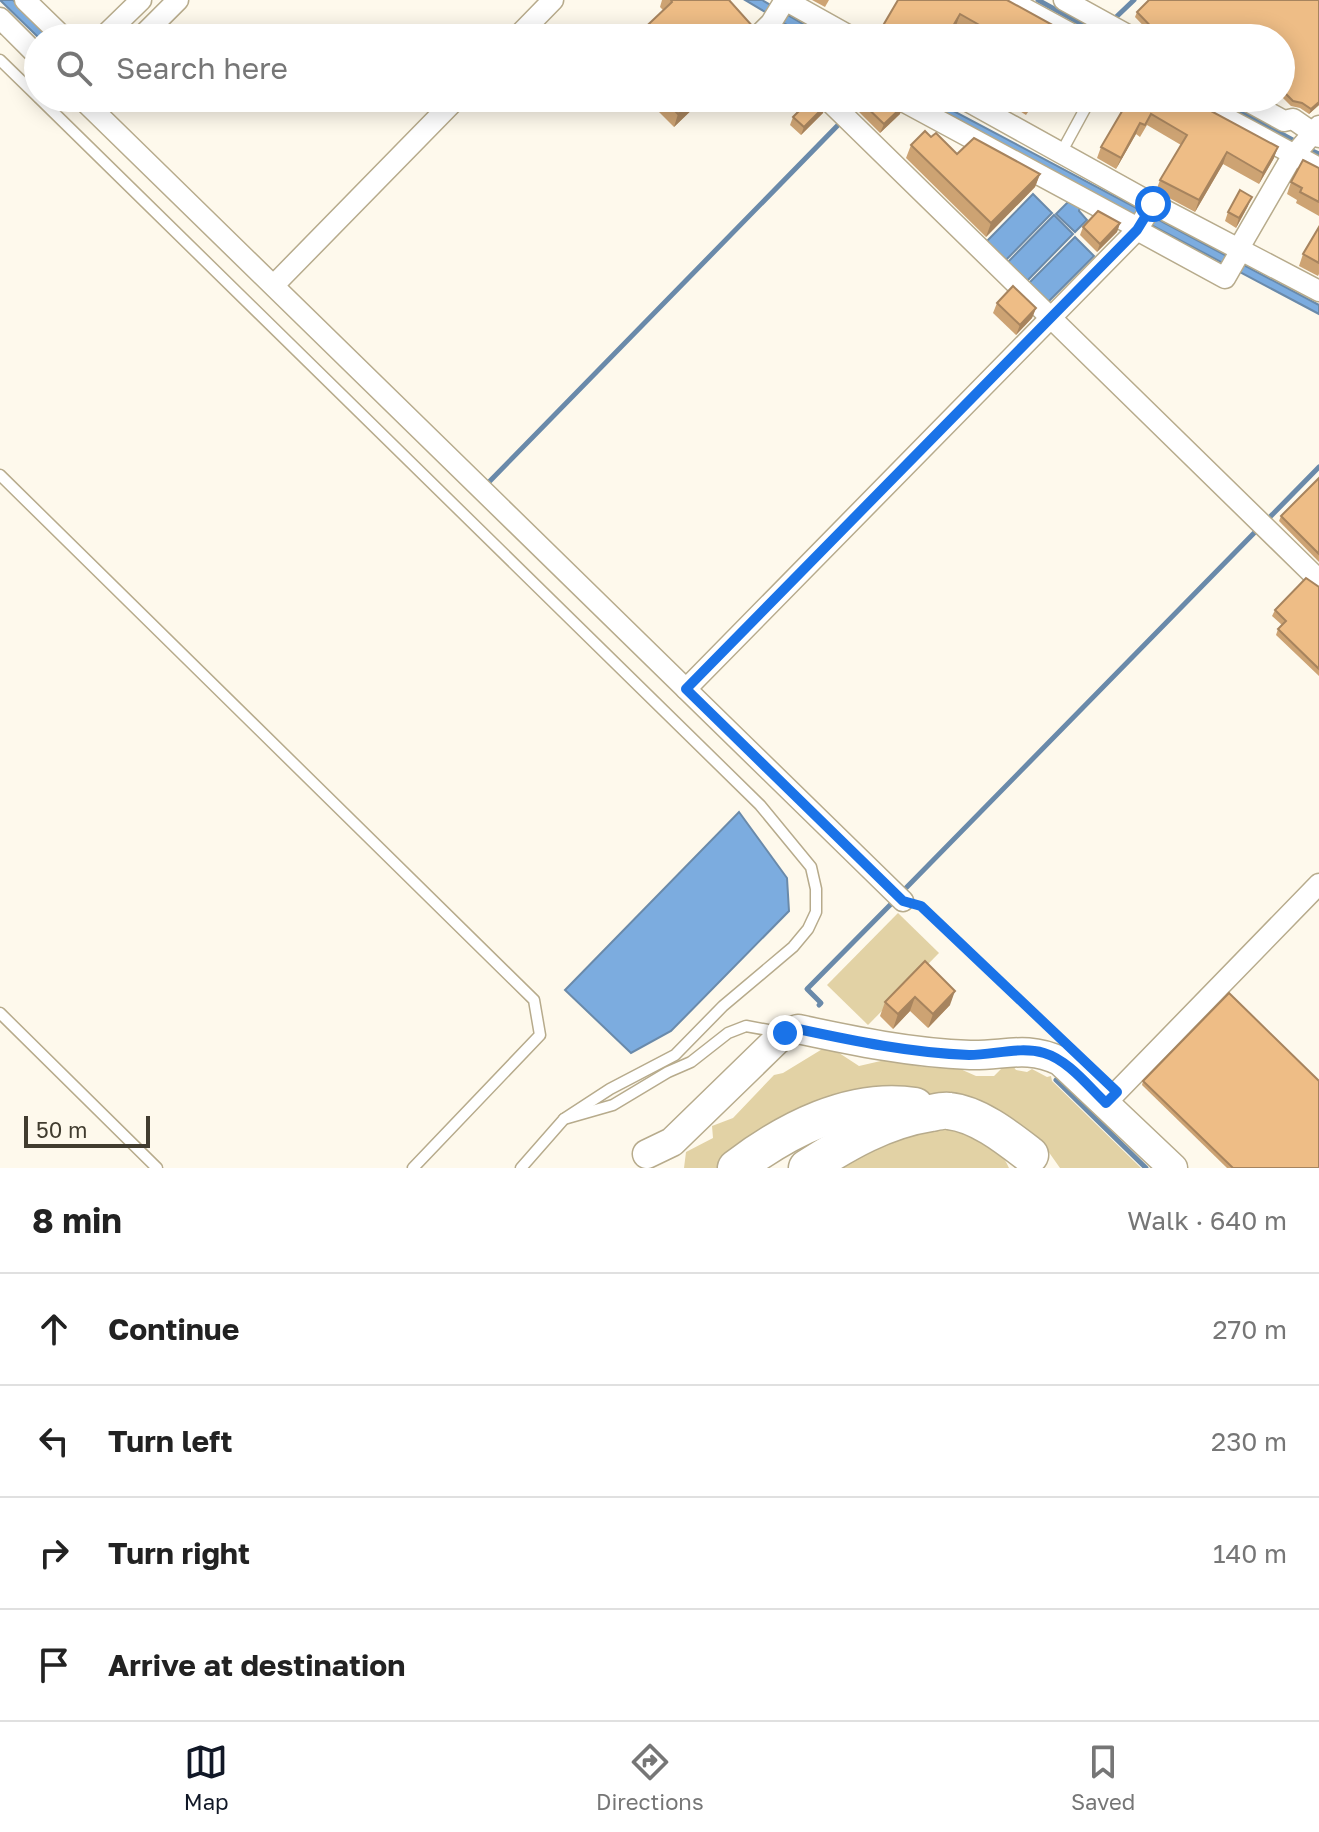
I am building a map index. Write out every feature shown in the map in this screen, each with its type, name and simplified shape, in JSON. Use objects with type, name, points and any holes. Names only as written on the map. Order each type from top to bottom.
[{"type":"highway","points":[[736,1168],[770,1144],[830,1115],[901,1103],[949,1111],[994,1127],[1030,1155]]},
{"type":"highway","points":[[807,1168],[878,1128],[909,1117],[949,1111]]},
{"type":"street","points":[[25,0],[50,24]]},
{"type":"street","points":[[116,24],[141,0]]},
{"type":"street","points":[[154,24],[178,0]]},
{"type":"street","points":[[530,24],[553,0]]},
{"type":"street","points":[[1009,0],[1053,24]]},
{"type":"street","points":[[1064,0],[1108,24]]},
{"type":"street","points":[[769,24],[784,2],[826,24]]},
{"type":"street","points":[[0,18],[24,42]]},
{"type":"street","points":[[95,112],[903,901]]},
{"type":"street","points":[[274,285],[443,112]]},
{"type":"street","points":[[840,112],[1319,580]]},
{"type":"street","points":[[1229,112],[1308,140]]},
{"type":"street","points":[[1268,112],[1284,121],[1293,119],[1308,140],[1319,168]]},
{"type":"street","points":[[961,113],[1061,153],[1225,278],[1308,140]]},
{"type":"street","points":[[961,113],[1144,219],[1239,251],[1319,291]]},
{"type":"street","points":[[686,689],[1050,319],[1144,219]]},
{"type":"street","points":[[1106,1103],[1319,884]]},
{"type":"street","points":[[640,1161],[672,1142],[785,1033],[798,1029],[887,1047],[972,1055],[1042,1052],[1060,1061],[1173,1168]]},
{"type":"lane","points":[[0,60],[24,84]]},
{"type":"lane","points":[[52,112],[760,805],[811,867],[816,889],[816,912],[808,929],[793,947],[723,1006],[675,1055],[610,1089],[564,1119],[521,1168]]},
{"type":"lane","points":[[1061,153],[1083,112]]},
{"type":"lane","points":[[0,475],[534,1000],[540,1035],[413,1168]]},
{"type":"lane","points":[[0,1013],[157,1168]]},
{"type":"lane","points":[[564,1119],[613,1105],[691,1062],[728,1033],[746,1026],[785,1033]]},
{"type":"path","points":[[903,901],[921,906],[1059,1038]]},
{"type":"shaded area","points":[[898,913],[939,953],[868,1025],[827,985]]},
{"type":"shaded area","points":[[824,1048],[833,1049],[859,1066],[885,1060],[924,1067],[958,1068],[976,1076],[994,1076],[1004,1066],[1013,1066],[1016,1070],[1027,1072],[1032,1069],[1051,1076],[1052,1081],[1141,1168],[1060,1168],[1048,1151],[997,1116],[930,1095],[898,1093],[722,1168],[684,1168],[686,1152],[713,1138],[712,1126],[733,1118],[774,1075],[783,1073]]},
{"type":"shaded area","points":[[948,1127],[992,1146],[1009,1168],[827,1168],[887,1136]]},
{"type":"water","points":[[0,0],[13,0],[38,24],[25,24]]},
{"type":"water","points":[[745,0],[762,0],[803,24],[785,24]]},
{"type":"water","points":[[938,112],[955,112],[1319,305],[1319,314]]},
{"type":"water","points":[[1033,194],[1052,213],[1004,262],[985,243]]},
{"type":"water","points":[[1069,201],[1080,207],[1079,211],[1087,220],[1075,232],[1056,214]]},
{"type":"water","points":[[1054,215],[1073,234],[1025,283],[1006,264]]},
{"type":"water","points":[[1075,237],[1094,256],[1046,304],[1027,285]]},
{"type":"water","points":[[739,812],[787,878],[789,911],[671,1031],[631,1053],[565,990]]},
{"type":"building","points":[[729,0],[750,24],[649,24],[672,2]]},
{"type":"building","points":[[898,0],[1007,0],[1051,24],[978,24],[960,14],[954,24],[884,24]]},
{"type":"building","points":[[1149,0],[1319,0],[1319,102],[1311,109],[1295,101],[1295,24],[1149,24],[1137,12]]},
{"type":"building","points":[[798,112],[819,112],[804,127],[793,117]]},
{"type":"building","points":[[872,112],[897,112],[884,124]]},
{"type":"building","points":[[1122,112],[1213,112],[1278,147],[1263,173],[1227,152],[1199,200],[1160,180],[1187,135],[1151,114],[1145,125],[1140,123],[1121,158],[1101,147]]},
{"type":"building","points":[[925,131],[931,137],[936,133],[957,154],[974,138],[1040,174],[991,223],[911,145]]},
{"type":"building","points":[[1303,160],[1319,168],[1319,202],[1300,192],[1302,188],[1291,182]]},
{"type":"building","points":[[1240,190],[1252,197],[1239,218],[1228,212]]},
{"type":"building","points":[[1098,211],[1120,223],[1100,244],[1083,227]]},
{"type":"building","points":[[1319,227],[1319,263],[1303,254]]},
{"type":"building","points":[[1013,286],[1036,308],[1020,325],[997,303]]},
{"type":"building","points":[[1319,478],[1319,554],[1281,516]]},
{"type":"building","points":[[1306,578],[1319,587],[1319,669],[1278,629],[1286,621],[1275,610]]},
{"type":"building","points":[[925,961],[955,991],[933,1014],[915,997],[898,1014],[885,1002]]},
{"type":"building","points":[[1229,993],[1319,1081],[1319,1168],[1233,1168],[1143,1081]]},
{"type":"waterway","points":[[1038,0],[1082,24]]},
{"type":"waterway","points":[[1112,21],[1134,0]]},
{"type":"waterway","points":[[1242,112],[1300,144]]},
{"type":"waterway","points":[[488,483],[842,121]]},
{"type":"waterway","points":[[1308,149],[1319,154]]},
{"type":"waterway","points":[[1268,519],[1319,467]]},
{"type":"waterway","points":[[904,890],[1258,529]]},
{"type":"waterway","points":[[819,1005],[821,1003],[807,989],[893,902]]},
{"type":"waterway","points":[[1056,1080],[1146,1168]]},
{"type":"route","points":[[785,1033],[798,1029],[887,1047],[972,1055],[1042,1052],[1060,1061],[1106,1103],[1117,1092],[921,906],[903,901],[686,689],[1137,230],[1153,204]]}]
